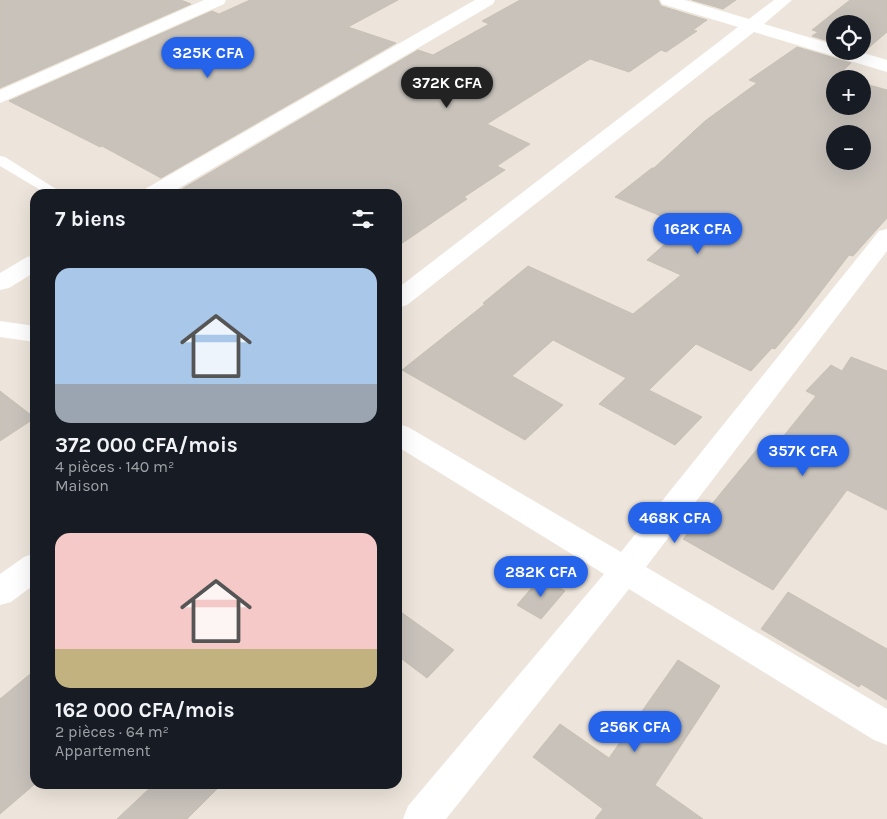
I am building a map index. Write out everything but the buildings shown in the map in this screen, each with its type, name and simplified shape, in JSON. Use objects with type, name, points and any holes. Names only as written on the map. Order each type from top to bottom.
[{"type":"street","points":[[0,97],[218,0]]},
{"type":"street","points":[[162,189],[487,0]]},
{"type":"street","points":[[668,0],[826,48]]},
{"type":"street","points":[[402,297],[784,0]]},
{"type":"street","points":[[867,60],[887,66]]},
{"type":"street","points":[[422,819],[624,572],[887,236]]},
{"type":"street","points":[[0,282],[30,265]]},
{"type":"street","points":[[0,329],[30,333]]},
{"type":"street","points":[[402,436],[624,572],[887,728]]},
{"type":"street","points":[[0,592],[30,570]]},
{"type":"lane","points":[[0,160],[49,189]]}]
